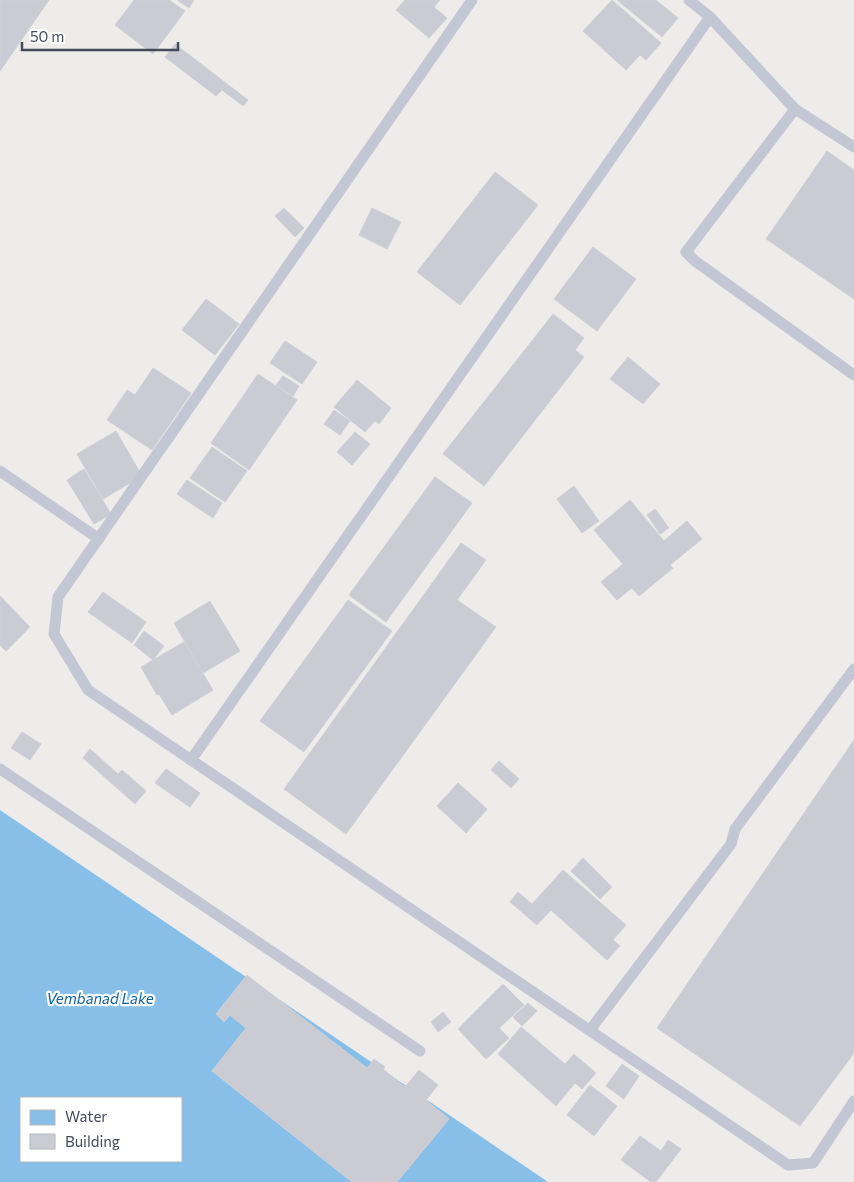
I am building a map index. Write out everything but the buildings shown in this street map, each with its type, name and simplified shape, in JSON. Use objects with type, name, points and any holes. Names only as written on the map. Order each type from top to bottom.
[{"type":"lane","points":[[472,0],[58,598],[54,634],[88,690],[788,1165],[813,1163],[854,1101]]},
{"type":"lane","points":[[689,0],[710,17],[795,109],[854,147]]},
{"type":"lane","points":[[191,760],[710,17]]},
{"type":"lane","points":[[795,109],[686,252],[695,261],[854,375]]},
{"type":"lane","points":[[0,471],[99,539]]},
{"type":"lane","points":[[590,1030],[731,844],[735,829],[854,669]]},
{"type":"lane","points":[[0,769],[420,1051]]},
{"type":"water","name":"Vembanad Lake","points":[[0,810],[548,1182],[0,1182]]}]
